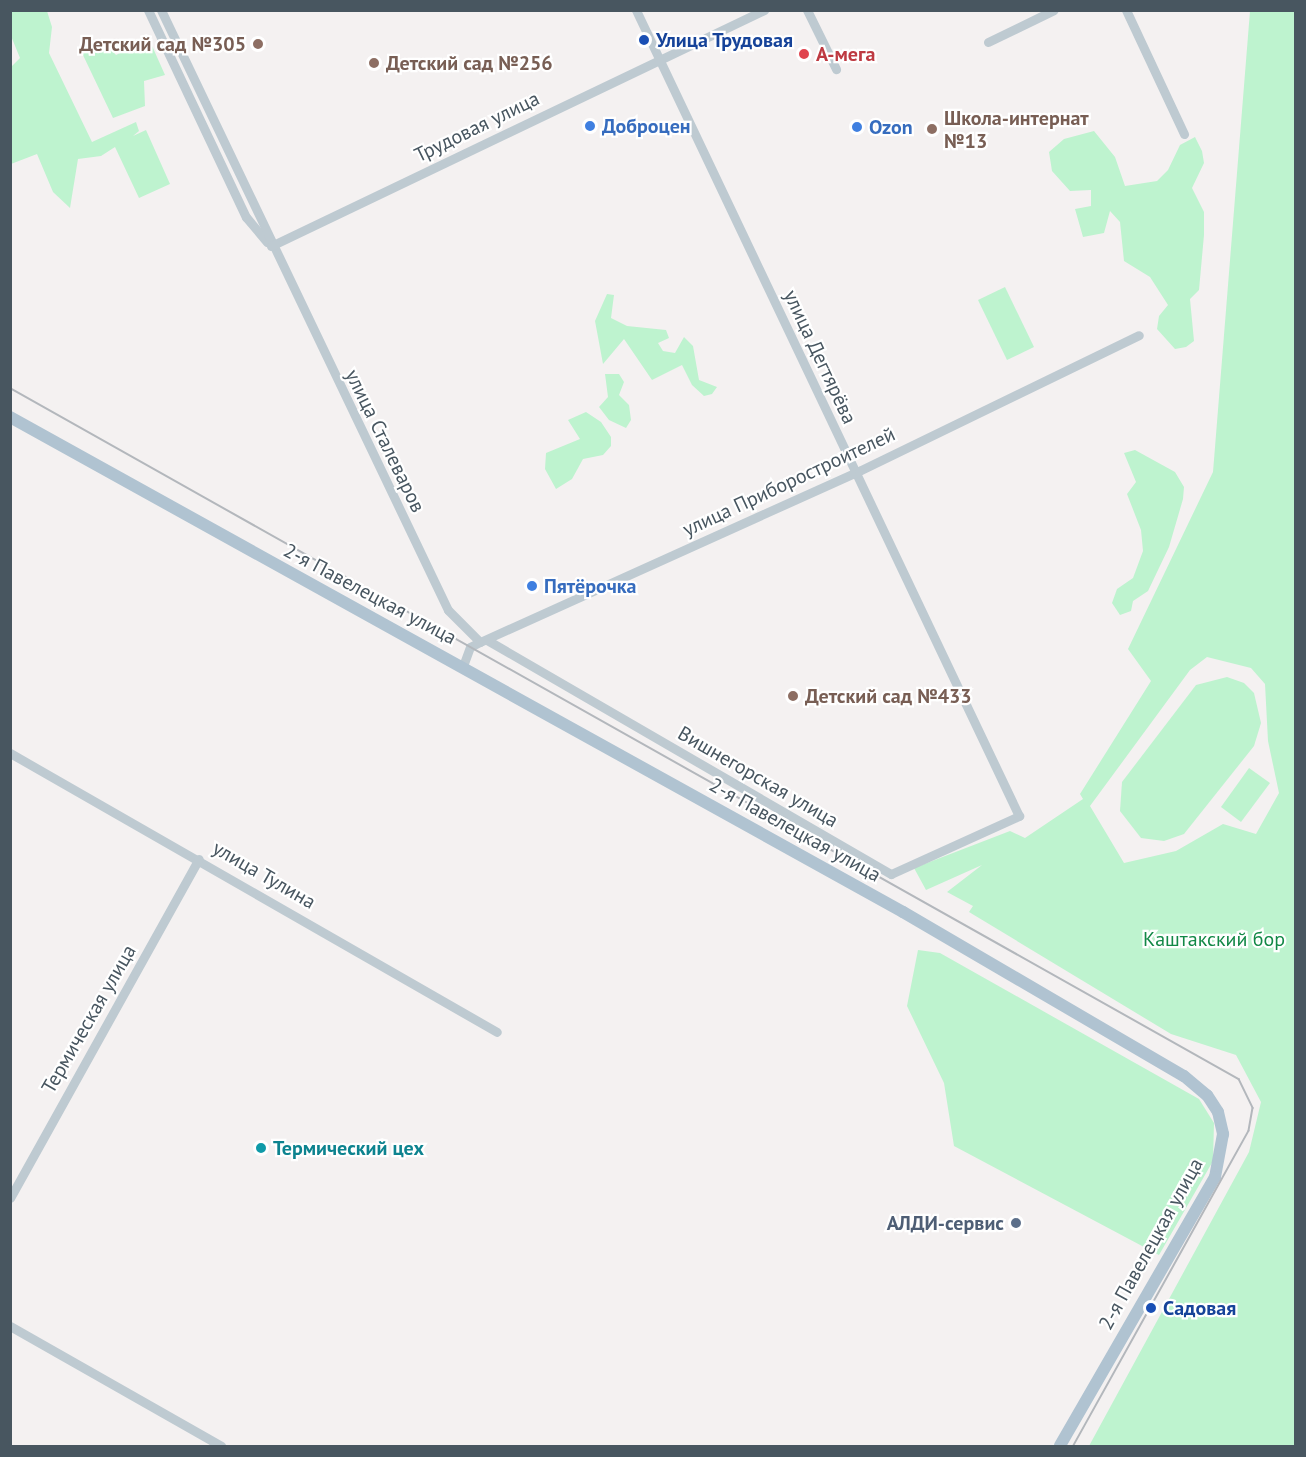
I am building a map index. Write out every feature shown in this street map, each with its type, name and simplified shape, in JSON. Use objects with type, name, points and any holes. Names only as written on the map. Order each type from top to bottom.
[{"type":"main road","name":"2-я Павелецкая улица","points":[[10,417],[184,516],[463,666],[903,912],[1184,1076],[1207,1095],[1218,1112],[1223,1134],[1215,1177],[1060,1446]]},
{"type":"street","name":"улица Сталеваров","points":[[148,10],[246,217],[271,246]]},
{"type":"street","name":"улица Сталеваров","points":[[161,10],[271,246],[448,610],[483,641]]},
{"type":"street","name":"улица Дегтярёва","points":[[636,10],[1019,816]]},
{"type":"street","name":"Трудовая улица","points":[[271,246],[764,10]]},
{"type":"street","points":[[807,10],[836,69]]},
{"type":"street","points":[[988,42],[1054,10]]},
{"type":"street","points":[[1126,10],[1184,134]]},
{"type":"street","name":"улица Приборостроителей","points":[[463,666],[470,647],[855,472],[1139,335]]},
{"type":"street","name":"Вишнегорская улица","points":[[483,641],[891,874],[1019,816]]},
{"type":"street","name":"улица Тулина","points":[[10,753],[199,859],[497,1032]]},
{"type":"street","name":"Термическая улица","points":[[10,1198],[199,859]]},
{"type":"street","points":[[10,1326],[221,1446]]},
{"type":"green space","points":[[11,10],[47,11],[52,27],[49,53],[92,142],[136,122],[139,131],[133,136],[146,130],[170,184],[139,198],[115,147],[101,156],[78,159],[70,208],[53,192],[37,154],[11,164],[11,67],[20,58],[11,36]]},
{"type":"green space","name":"Каштакский бор","points":[[1250,11],[1295,11],[1295,1446],[1089,1446],[1249,1152],[1261,1102],[1236,1055],[1171,1034],[969,912],[973,906],[947,892],[982,865],[926,890],[914,868],[1010,831],[1025,838],[1083,799],[1080,794],[1151,681],[1128,649],[1213,472]],"holes":[[[1207,657],[1251,668],[1265,684],[1268,741],[1279,793],[1256,834],[1223,824],[1176,851],[1124,863],[1090,806],[1190,670]]]},
{"type":"green space","points":[[149,39],[165,75],[144,81],[145,106],[113,118],[82,53],[105,41],[116,55]]},
{"type":"green space","points":[[1094,131],[1115,157],[1125,186],[1157,181],[1168,170],[1180,145],[1195,137],[1202,151],[1204,163],[1192,188],[1204,212],[1204,235],[1199,290],[1190,299],[1194,341],[1186,347],[1175,349],[1157,329],[1159,316],[1168,305],[1150,277],[1124,261],[1120,222],[1110,211],[1104,233],[1083,237],[1075,209],[1091,206],[1091,190],[1070,191],[1052,171],[1049,152],[1064,139]]},
{"type":"green space","points":[[1005,287],[1034,347],[1007,360],[978,300]]},
{"type":"green space","points":[[607,294],[614,295],[611,318],[627,326],[666,330],[669,338],[658,343],[663,351],[675,353],[684,337],[693,346],[699,380],[717,387],[712,394],[704,396],[692,385],[682,365],[652,380],[624,339],[603,364],[595,321]]},
{"type":"green space","points":[[605,374],[619,374],[624,382],[619,395],[629,405],[631,420],[626,428],[609,420],[599,407],[608,397]]},
{"type":"green space","points":[[586,412],[601,422],[611,437],[611,446],[603,455],[583,459],[572,479],[556,489],[545,469],[546,453],[580,439],[568,420]]},
{"type":"green space","points":[[1135,450],[1175,472],[1184,487],[1183,499],[1169,547],[1148,591],[1133,601],[1131,611],[1120,615],[1112,603],[1117,589],[1133,578],[1143,551],[1141,530],[1127,494],[1136,482],[1124,453]]},
{"type":"green space","points":[[1227,677],[1244,683],[1254,693],[1261,723],[1254,746],[1184,834],[1164,841],[1141,838],[1120,811],[1122,782],[1196,685]]},
{"type":"green space","points":[[1249,768],[1270,783],[1241,822],[1221,807]]},
{"type":"green space","points":[[918,950],[940,953],[1199,1099],[1214,1123],[1213,1161],[1159,1255],[954,1146],[944,1083],[907,1006]]},
{"type":"tram line","points":[[10,388],[1239,1079],[1253,1108],[1249,1131],[1074,1446]]},
{"type":"place","name":"Улица Трудовая","points":[[644,40]]},
{"type":"place","name":"Детский сад №305","points":[[258,44]]},
{"type":"place","name":"А-мега","points":[[804,54]]},
{"type":"place","name":"Детский сад №256","points":[[374,63]]},
{"type":"place","name":"Доброцен","points":[[590,126]]},
{"type":"place","name":"Ozon","points":[[857,127]]},
{"type":"place","name":"Школа-интернат №13","points":[[932,129]]},
{"type":"place","name":"Пятёрочка","points":[[532,586]]},
{"type":"place","name":"Детский сад №433","points":[[793,696]]},
{"type":"place","name":"Термический цех","points":[[261,1148]]},
{"type":"place","name":"АЛДИ-сервис","points":[[1016,1223]]},
{"type":"place","name":"Садовая","points":[[1151,1308]]}]
